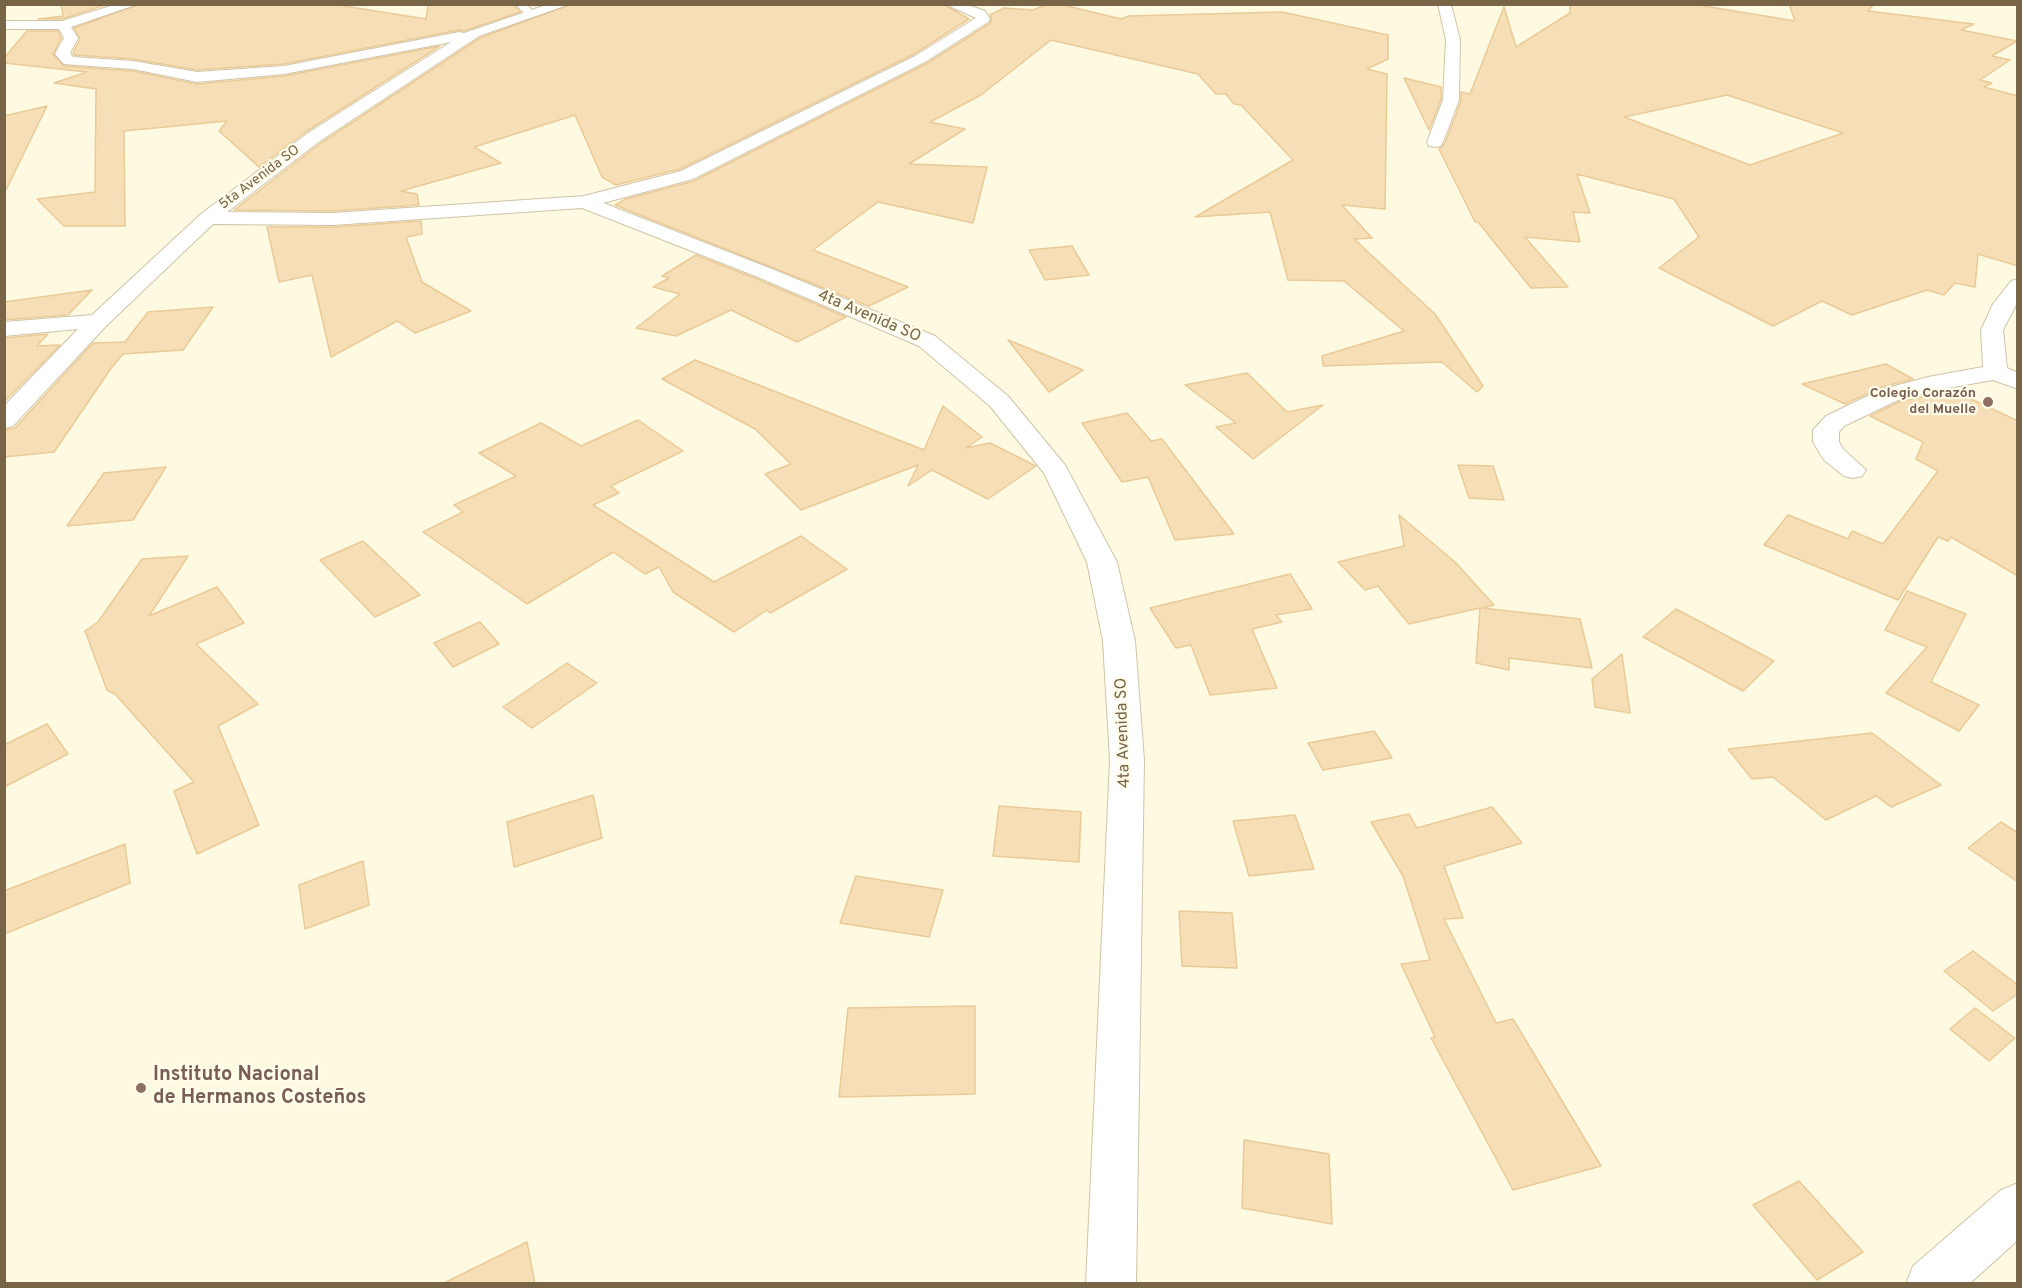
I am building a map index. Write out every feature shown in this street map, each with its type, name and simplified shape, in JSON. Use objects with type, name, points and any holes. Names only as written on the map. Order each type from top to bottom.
[{"type":"street","points":[[4,25],[63,25],[132,4]]},
{"type":"street","name":"5ta Avenida SO","points":[[4,421],[98,321],[208,218],[314,137],[474,33],[525,9],[564,4]]},
{"type":"street","points":[[208,218],[333,219],[584,202],[687,175],[920,59],[983,19],[980,14],[951,4]]},
{"type":"street","points":[[1435,142],[1451,100],[1453,40],[1444,4]]},
{"type":"street","points":[[63,25],[71,38],[62,54],[69,61],[133,65],[197,76],[284,70],[474,33]]},
{"type":"street","name":"4ta Avenida SO","points":[[584,202],[765,273],[927,341],[999,401],[1056,471],[1102,562],[1119,641],[1127,760],[1111,1284]]},
{"type":"street","points":[[1853,470],[1833,454],[1826,442],[1826,430],[1835,421],[1890,395],[1928,384],[2007,377],[1992,351],[1992,330],[2001,309],[2018,285]]},
{"type":"street","points":[[4,328],[98,321]]},
{"type":"street","points":[[1930,1284],[2018,1207]]},
{"type":"building","points":[[61,4],[108,4],[62,19],[38,19],[63,16]]},
{"type":"building","points":[[140,4],[338,5],[426,19],[428,4],[513,4],[520,12],[464,31],[459,30],[284,64],[197,70],[133,59],[74,55],[80,39],[74,28]]},
{"type":"building","points":[[572,4],[943,4],[969,19],[914,54],[680,169],[616,185],[602,177],[575,115],[474,147],[501,163],[401,191],[417,194],[419,205],[333,211],[234,210],[321,143],[480,38]]},
{"type":"building","points":[[1048,4],[1059,4],[1121,19],[1129,16],[1282,12],[1388,35],[1388,59],[1367,69],[1387,74],[1385,209],[1342,205],[1372,238],[1354,239],[1435,314],[1483,386],[1477,392],[1442,362],[1323,366],[1322,356],[1404,331],[1344,281],[1288,280],[1270,212],[1195,217],[1293,160],[1241,105],[1234,104],[1226,94],[1216,94],[1198,74],[1051,40],[981,95],[930,122],[965,129],[909,164],[987,167],[973,223],[878,202],[813,250],[908,287],[869,306],[615,205],[626,199],[694,181],[926,64],[989,24],[992,20],[990,15],[1004,8],[1033,10]]},
{"type":"building","points":[[1570,4],[1692,4],[1795,21],[1789,4],[1874,4],[1868,11],[1974,24],[1961,30],[2017,41],[1992,56],[2010,60],[1980,80],[1992,83],[1984,87],[2018,96],[2018,266],[1978,254],[1975,287],[1955,283],[1944,295],[1927,290],[1852,315],[1822,301],[1773,326],[1659,268],[1699,237],[1674,199],[1577,174],[1590,213],[1573,212],[1580,242],[1525,237],[1568,287],[1531,288],[1478,222],[1475,222],[1439,149],[1445,143],[1461,101],[1461,92],[1470,94],[1504,7],[1516,47],[1570,13]],"holes":[[[1727,95],[1843,133],[1750,165],[1624,117]]]},
{"type":"building","points":[[27,31],[58,31],[61,38],[53,54],[64,66],[133,71],[197,84],[284,76],[440,46],[307,131],[259,167],[219,131],[227,121],[124,131],[125,226],[64,226],[37,199],[95,192],[96,89],[54,83],[87,72],[4,63],[4,58]]},
{"type":"building","points":[[1404,78],[1441,87],[1441,100],[1429,130]]},
{"type":"building","points":[[47,106],[4,194],[4,116]]},
{"type":"building","points":[[421,221],[422,234],[406,237],[422,282],[471,311],[415,333],[397,321],[331,357],[312,275],[279,282],[267,227],[333,227]]},
{"type":"building","points":[[1072,246],[1089,275],[1045,280],[1029,250]]},
{"type":"building","points":[[696,255],[846,317],[797,342],[731,310],[676,336],[636,328],[680,294],[653,287],[669,278],[662,276]]},
{"type":"building","points":[[92,290],[68,315],[4,320],[4,302]]},
{"type":"building","points":[[213,307],[183,350],[123,354],[54,452],[4,457],[4,430],[15,428],[93,343],[125,342],[148,312]]},
{"type":"building","points":[[48,334],[37,346],[60,345],[4,402],[4,338]]},
{"type":"building","points":[[1008,340],[1083,370],[1049,392]]},
{"type":"building","points":[[695,360],[924,450],[943,406],[982,437],[966,448],[990,443],[1036,466],[988,499],[932,470],[908,486],[918,465],[801,510],[765,474],[791,464],[755,429],[662,379]]},
{"type":"building","points":[[1886,364],[1913,379],[1879,388],[1845,404],[1802,384]]},
{"type":"building","points":[[1247,373],[1287,412],[1323,405],[1253,459],[1216,427],[1236,423],[1185,385]]},
{"type":"building","points":[[1952,390],[2018,421],[2018,576],[1951,537],[1948,541],[1938,537],[1898,600],[1764,545],[1788,515],[1848,539],[1852,531],[1883,544],[1938,471],[1916,459],[1923,442],[1870,416],[1899,402]]},
{"type":"building","points":[[1127,413],[1151,441],[1162,439],[1234,534],[1175,540],[1148,477],[1122,482],[1082,423]]},
{"type":"building","points":[[638,420],[683,451],[611,486],[619,493],[593,505],[714,582],[801,536],[847,569],[770,613],[767,610],[734,632],[673,592],[659,567],[645,574],[613,552],[527,604],[423,532],[463,512],[454,505],[516,476],[479,453],[541,423],[581,446]]},
{"type":"building","points":[[1458,465],[1493,466],[1504,500],[1469,498]]},
{"type":"building","points":[[166,467],[133,520],[67,526],[104,473]]},
{"type":"building","points":[[1399,515],[1455,562],[1494,605],[1482,608],[1580,619],[1592,668],[1509,658],[1509,670],[1476,663],[1480,608],[1409,624],[1378,586],[1365,590],[1338,562],[1404,546]]},
{"type":"building","points":[[363,541],[420,595],[375,617],[320,560]]},
{"type":"building","points":[[188,556],[149,616],[217,587],[244,623],[196,644],[258,704],[218,726],[259,825],[197,854],[174,791],[194,782],[115,694],[107,690],[85,631],[98,622],[142,559]]},
{"type":"building","points":[[1290,574],[1312,609],[1276,615],[1282,622],[1252,629],[1277,688],[1210,695],[1191,645],[1176,648],[1150,608]]},
{"type":"building","points":[[1907,591],[1966,614],[1931,682],[1979,705],[1959,731],[1886,693],[1927,647],[1885,630]]},
{"type":"building","points":[[1676,609],[1774,661],[1743,691],[1643,637]]},
{"type":"building","points":[[480,622],[499,644],[453,667],[434,643]]},
{"type":"building","points":[[1622,654],[1630,713],[1595,707],[1592,679]]},
{"type":"building","points":[[567,663],[597,683],[532,728],[503,707]]},
{"type":"building","points":[[47,724],[68,754],[4,787],[4,745]]},
{"type":"building","points":[[1374,731],[1392,758],[1323,770],[1308,743]]},
{"type":"building","points":[[1872,733],[1941,785],[1891,807],[1876,796],[1826,820],[1773,777],[1752,779],[1728,749]]},
{"type":"building","points":[[593,795],[602,838],[514,867],[507,822]]},
{"type":"building","points":[[999,806],[1081,812],[1079,862],[993,856]]},
{"type":"building","points":[[1492,807],[1522,843],[1444,866],[1463,918],[1444,919],[1496,1023],[1513,1019],[1601,1166],[1513,1190],[1431,1038],[1435,1037],[1401,964],[1430,960],[1403,876],[1371,822],[1409,814],[1417,828]]},
{"type":"building","points":[[1295,815],[1314,869],[1249,876],[1233,821]]},
{"type":"building","points":[[2001,822],[2018,833],[2018,882],[1968,848]]},
{"type":"building","points":[[125,844],[130,883],[4,934],[4,891]]},
{"type":"building","points":[[363,861],[369,905],[305,929],[299,885]]},
{"type":"building","points":[[856,876],[943,890],[929,937],[840,923]]},
{"type":"building","points":[[1179,911],[1232,913],[1237,968],[1182,966]]},
{"type":"building","points":[[1973,951],[2018,985],[2018,994],[1993,1011],[1944,971]]},
{"type":"building","points":[[975,1006],[975,1094],[839,1097],[848,1008]]},
{"type":"building","points":[[1975,1008],[2015,1038],[1989,1061],[1950,1029]]},
{"type":"building","points":[[1244,1140],[1329,1154],[1332,1224],[1242,1208]]},
{"type":"building","points":[[1799,1181],[1863,1252],[1817,1280],[1753,1205]]},
{"type":"building","points":[[527,1242],[535,1284],[442,1284]]},
{"type":"place","name":"Colegio Corazón del Muelle","points":[[1988,402]]},
{"type":"place","name":"Instituto Nacional de Hermanos Costeños","points":[[141,1088]]}]
